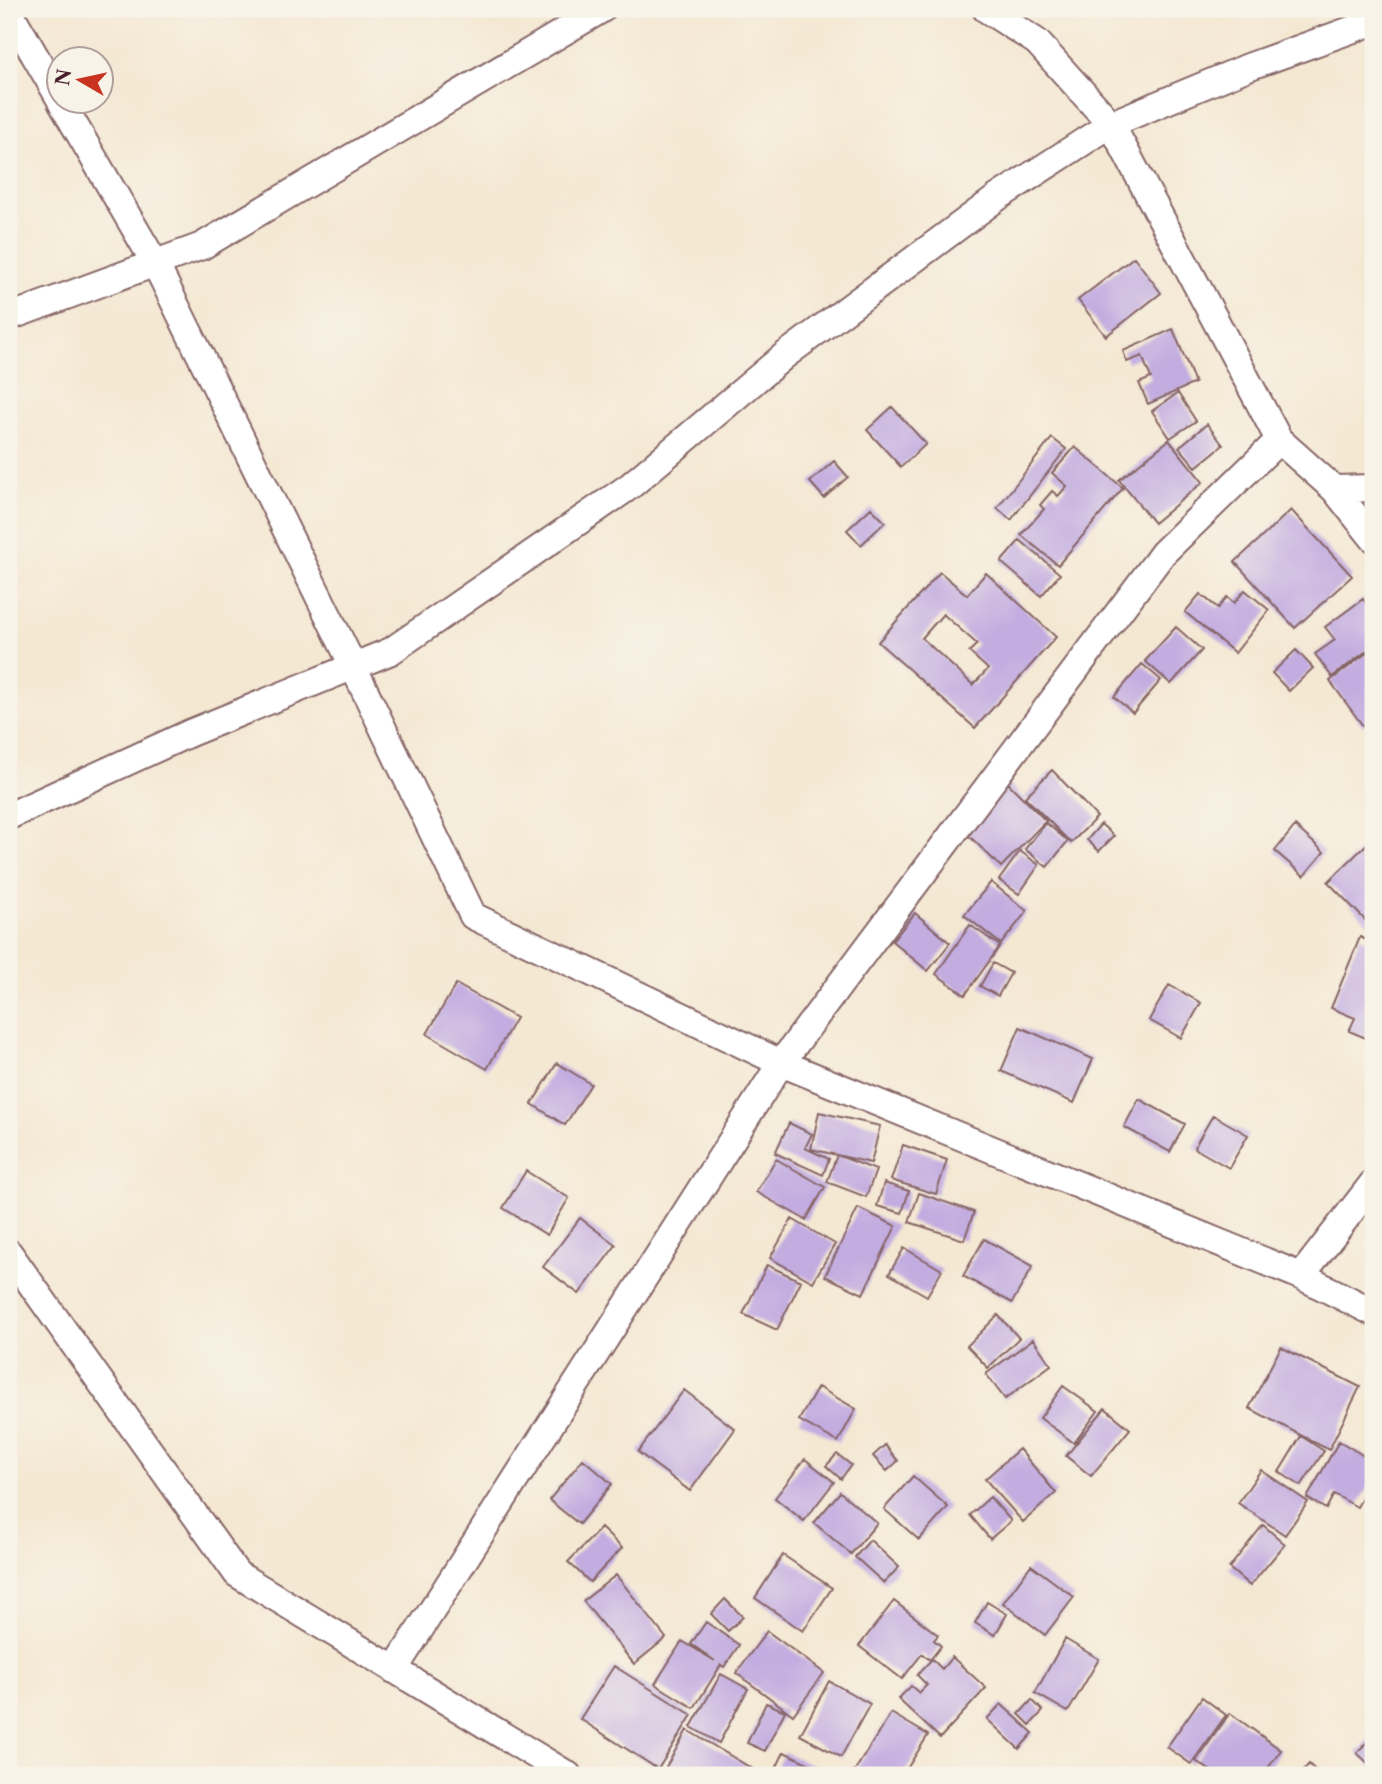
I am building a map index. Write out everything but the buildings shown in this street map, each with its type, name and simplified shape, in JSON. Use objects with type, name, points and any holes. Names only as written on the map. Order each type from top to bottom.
[{"type":"street","points":[[9,317],[202,246],[602,9]]},
{"type":"street","points":[[986,9],[1037,42],[1111,124],[1279,440],[1335,489],[1373,538]]},
{"type":"street","points":[[9,11],[46,76]]},
{"type":"street","points":[[9,816],[190,733],[391,651],[630,486],[784,356],[998,197],[1111,124],[1248,67],[1373,22]]},
{"type":"street","points":[[69,116],[155,263],[473,916],[780,1063],[1301,1276],[1373,1312]]},
{"type":"street","points":[[394,1670],[780,1063],[1163,553],[1279,440]]},
{"type":"street","points":[[1335,489],[1373,488]]},
{"type":"street","points":[[1301,1276],[1373,1183]]},
{"type":"street","points":[[9,1253],[237,1574],[568,1775]]}]
